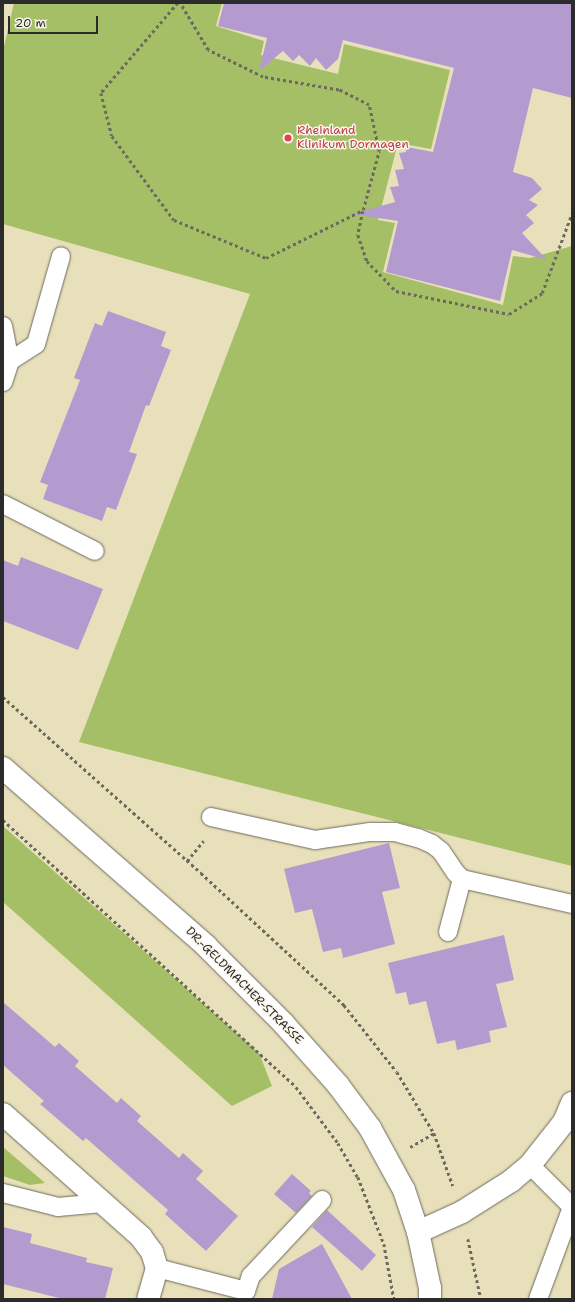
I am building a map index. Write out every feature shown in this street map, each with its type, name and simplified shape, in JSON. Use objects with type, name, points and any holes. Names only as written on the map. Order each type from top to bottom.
[{"type":"street","name":"DR.-GELDMACHER-STRASSE","points":[[3,768],[206,946],[283,1022],[338,1085],[370,1128],[389,1159],[404,1190],[418,1232],[430,1288],[430,1299]]},
{"type":"street","points":[[418,1232],[462,1212],[511,1181],[530,1165],[564,1122],[572,1103]]},
{"type":"street","points":[[3,1114],[141,1237],[152,1252],[157,1268],[148,1299]]},
{"type":"lane","points":[[10,361],[36,344],[62,256]]},
{"type":"lane","points":[[3,326],[10,361],[3,382]]},
{"type":"lane","points":[[3,504],[95,551]]},
{"type":"lane","points":[[211,817],[315,840],[370,832],[395,832],[432,844],[441,851],[462,879],[572,904]]},
{"type":"lane","points":[[448,932],[462,879]]},
{"type":"lane","points":[[530,1165],[572,1207],[538,1299]]},
{"type":"lane","points":[[3,1194],[58,1207],[102,1203]]},
{"type":"lane","points":[[157,1268],[246,1291],[251,1276],[322,1200]]},
{"type":"path","points":[[363,210],[266,258],[174,220],[112,136],[101,93],[179,3],[208,50],[262,77],[339,90],[369,105],[379,151],[363,210],[358,235],[368,261],[396,291],[509,314],[542,293],[572,213]]},
{"type":"path","points":[[3,697],[197,869],[344,1005],[396,1072],[434,1133],[462,1212],[481,1299]]},
{"type":"path","points":[[3,820],[296,1087],[338,1143],[358,1177],[384,1244],[394,1299]]},
{"type":"green space","points":[[14,3],[222,3],[216,26],[264,41],[261,55],[338,74],[344,44],[450,70],[431,149],[398,143],[378,220],[395,223],[383,272],[503,305],[513,256],[530,258],[572,246],[572,866],[79,742],[250,294],[3,224],[3,51]]},
{"type":"green space","points":[[3,826],[259,1053],[272,1086],[232,1106],[3,902]]},
{"type":"green space","points":[[3,1147],[45,1183],[30,1185],[3,1176]]},
{"type":"building","points":[[224,3],[572,3],[572,98],[533,88],[513,172],[532,178],[542,189],[529,200],[538,205],[526,215],[534,223],[522,233],[547,260],[512,250],[500,301],[386,272],[398,221],[352,214],[395,202],[390,187],[399,186],[395,170],[404,169],[399,153],[406,152],[407,147],[433,152],[454,68],[343,40],[338,59],[326,70],[316,58],[310,66],[299,55],[293,61],[283,51],[259,71],[267,38],[218,26]]},
{"type":"building","points":[[108,311],[166,332],[161,346],[171,350],[149,406],[146,405],[129,452],[137,454],[116,510],[107,507],[102,521],[43,499],[48,485],[40,482],[80,380],[74,378],[95,323],[102,326]]},
{"type":"building","points":[[21,557],[103,589],[78,650],[3,621],[3,560],[18,566]]},
{"type":"building","points":[[389,843],[400,888],[382,892],[395,944],[343,958],[341,948],[323,952],[312,909],[295,913],[284,869]]},
{"type":"building","points":[[504,935],[514,980],[496,984],[507,1027],[489,1031],[491,1042],[457,1050],[455,1040],[437,1044],[426,1001],[409,1005],[406,992],[396,994],[388,963]]},
{"type":"building","points":[[3,1002],[55,1047],[59,1043],[79,1061],[75,1066],[117,1103],[121,1098],[141,1116],[137,1121],[179,1158],[183,1153],[203,1171],[196,1179],[238,1216],[206,1251],[165,1214],[168,1210],[86,1138],[83,1141],[40,1104],[44,1101],[3,1065]]},
{"type":"building","points":[[292,1174],[311,1191],[309,1193],[312,1196],[296,1213],[274,1194]]},
{"type":"building","points":[[327,1210],[376,1255],[362,1271],[312,1227]]},
{"type":"building","points":[[3,1227],[32,1234],[30,1243],[87,1258],[86,1262],[113,1268],[105,1299],[63,1299],[3,1284]]},
{"type":"building","points":[[322,1244],[352,1299],[272,1299],[279,1269]]},
{"type":"place","name":"Rheinland Klinikum Dormagen","points":[[288,138]]}]
